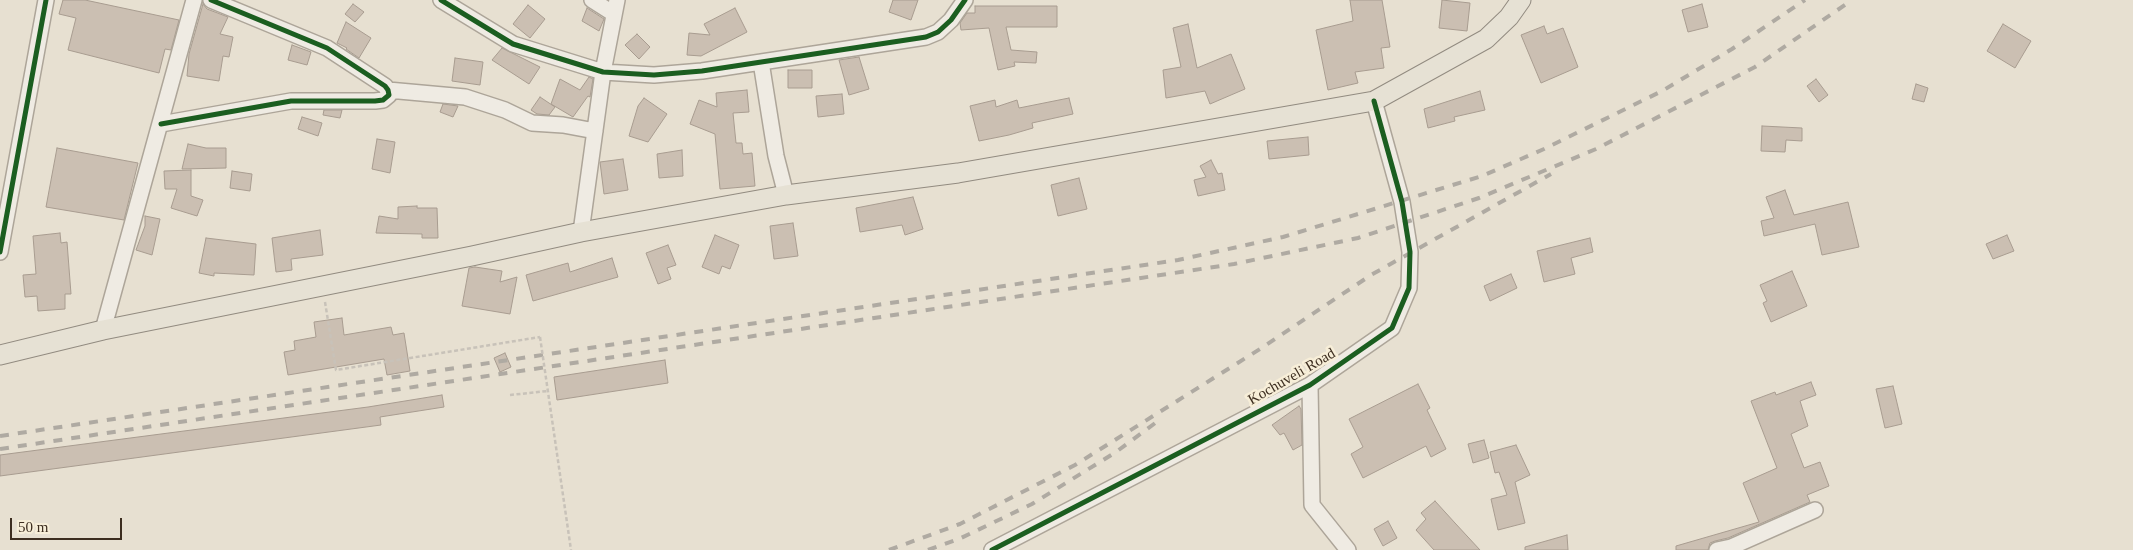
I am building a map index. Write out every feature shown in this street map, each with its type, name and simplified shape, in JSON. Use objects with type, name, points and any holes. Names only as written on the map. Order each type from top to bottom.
[{"type":"main road","points":[[0,355],[103,330],[322,287],[581,232],[786,195],[958,173],[1374,101],[1486,38],[1509,17],[1522,0]]},
{"type":"street","points":[[0,252],[46,0]]},
{"type":"street","points":[[103,330],[194,0]]},
{"type":"street","points":[[211,0],[327,48],[388,90],[465,97],[505,110],[532,123],[562,125],[595,131]]},
{"type":"street","points":[[441,0],[513,44],[602,72],[654,75],[761,62],[926,37],[938,32],[951,20],[965,0]]},
{"type":"street","points":[[581,232],[602,72],[615,7],[592,0]]},
{"type":"street","points":[[761,62],[776,156],[786,195]]},
{"type":"street","points":[[161,124],[291,102],[383,100],[389,95],[388,90]]},
{"type":"street","name":"Kochuveli Road","points":[[992,550],[1310,385],[1392,328],[1409,288],[1410,252],[1402,202],[1374,101]]},
{"type":"street","points":[[1310,385],[1312,504],[1348,550]]},
{"type":"street","points":[[1717,550],[1731,546],[1815,510]]},
{"type":"path","points":[[322,287],[336,370],[540,337],[571,550]]},
{"type":"path","points":[[510,395],[548,391]]},
{"type":"building","points":[[63,0],[85,0],[179,20],[171,50],[165,49],[159,73],[68,50],[76,18],[59,14]]},
{"type":"building","points":[[893,0],[918,0],[911,20],[889,12]]},
{"type":"building","points":[[1350,0],[1382,0],[1390,47],[1381,48],[1384,68],[1355,72],[1358,83],[1328,90],[1316,30],[1353,21]]},
{"type":"building","points":[[1442,0],[1470,3],[1467,31],[1439,28]]},
{"type":"building","points":[[203,4],[207,9],[228,17],[220,34],[233,37],[229,57],[223,56],[219,81],[187,76],[189,54]]},
{"type":"building","points":[[353,4],[364,12],[355,22],[345,14]]},
{"type":"building","points":[[1702,4],[1708,27],[1688,32],[1682,10]]},
{"type":"building","points":[[528,5],[545,19],[530,38],[513,24]]},
{"type":"building","points":[[975,6],[1057,6],[1057,27],[1006,27],[1011,50],[1037,52],[1036,63],[1014,62],[1015,66],[998,70],[989,28],[961,30],[960,23],[967,13],[975,13]]},
{"type":"building","points":[[587,8],[604,19],[599,31],[582,21]]},
{"type":"building","points":[[735,8],[747,32],[701,56],[687,55],[689,33],[710,35],[704,24]]},
{"type":"building","points":[[346,22],[371,38],[359,58],[347,48],[337,43]]},
{"type":"building","points":[[1188,24],[1197,68],[1231,54],[1245,89],[1210,104],[1205,91],[1166,98],[1163,70],[1181,67],[1173,28]]},
{"type":"building","points":[[2003,24],[2031,41],[2015,68],[1987,51]]},
{"type":"building","points":[[1544,26],[1547,34],[1563,28],[1578,67],[1541,83],[1521,35]]},
{"type":"building","points":[[637,34],[650,47],[639,59],[625,45]]},
{"type":"building","points":[[292,45],[311,52],[307,65],[288,60]]},
{"type":"building","points":[[502,48],[540,67],[529,84],[492,60]]},
{"type":"building","points":[[859,57],[869,89],[849,95],[839,60]]},
{"type":"building","points":[[455,58],[483,62],[480,85],[452,81]]},
{"type":"building","points":[[788,70],[812,70],[812,88],[788,88]]},
{"type":"building","points":[[589,77],[593,79],[590,97],[588,96],[573,117],[551,104],[560,79],[580,90]]},
{"type":"building","points":[[1816,79],[1828,95],[1819,102],[1807,86]]},
{"type":"building","points":[[1916,84],[1928,88],[1924,102],[1912,99]]},
{"type":"building","points":[[747,90],[749,112],[733,113],[736,143],[742,143],[743,154],[752,153],[755,186],[720,189],[715,134],[690,124],[699,100],[717,107],[716,93]]},
{"type":"building","points":[[1480,91],[1485,110],[1454,117],[1455,121],[1428,128],[1424,109]]},
{"type":"building","points":[[842,94],[844,114],[818,117],[816,96]]},
{"type":"building","points":[[540,97],[555,107],[549,115],[537,114],[531,110]]},
{"type":"building","points":[[644,98],[667,114],[648,142],[629,136],[638,106]]},
{"type":"building","points":[[1069,98],[1073,114],[1032,123],[1033,128],[979,141],[970,106],[995,100],[996,107],[1017,100],[1019,108]]},
{"type":"building","points":[[443,104],[458,106],[453,117],[440,112]]},
{"type":"building","points":[[324,110],[342,110],[340,118],[323,115]]},
{"type":"building","points":[[302,117],[322,123],[318,136],[298,129]]},
{"type":"building","points":[[1762,126],[1802,128],[1802,141],[1786,140],[1785,152],[1761,151]]},
{"type":"building","points":[[1308,137],[1309,155],[1269,159],[1267,141]]},
{"type":"building","points":[[377,139],[395,142],[390,173],[372,169]]},
{"type":"building","points":[[188,144],[206,148],[226,148],[226,168],[182,169]]},
{"type":"building","points":[[57,148],[138,163],[124,220],[46,207]]},
{"type":"building","points":[[682,150],[683,176],[659,178],[657,154]]},
{"type":"building","points":[[623,159],[628,190],[604,194],[600,162]]},
{"type":"building","points":[[1211,160],[1218,174],[1222,173],[1225,190],[1198,196],[1194,180],[1206,177],[1200,166]]},
{"type":"building","points":[[191,170],[191,196],[203,200],[197,216],[171,208],[177,189],[165,189],[164,171]]},
{"type":"building","points":[[232,171],[252,174],[250,191],[230,188]]},
{"type":"building","points":[[1079,178],[1087,209],[1058,216],[1051,185]]},
{"type":"building","points":[[1785,190],[1794,215],[1848,202],[1859,247],[1822,255],[1815,224],[1764,236],[1761,221],[1774,218],[1766,197]]},
{"type":"building","points":[[913,197],[923,229],[905,235],[902,225],[860,232],[856,208]]},
{"type":"building","points":[[417,206],[417,208],[437,208],[438,238],[422,238],[422,234],[376,233],[379,216],[398,219],[398,207]]},
{"type":"building","points":[[145,216],[160,219],[152,255],[136,250],[145,226]]},
{"type":"building","points":[[793,223],[798,256],[774,259],[770,226]]},
{"type":"building","points":[[320,230],[323,255],[291,259],[292,270],[276,272],[272,238]]},
{"type":"building","points":[[60,233],[61,243],[67,242],[71,294],[65,294],[65,309],[38,311],[37,296],[25,297],[23,275],[36,274],[33,236]]},
{"type":"building","points":[[715,235],[739,245],[730,269],[722,266],[719,274],[702,267]]},
{"type":"building","points":[[2007,235],[2014,251],[1993,259],[1986,244]]},
{"type":"building","points":[[206,238],[256,244],[254,275],[214,273],[214,276],[199,273]]},
{"type":"building","points":[[1590,238],[1593,252],[1571,258],[1575,274],[1544,282],[1537,251]]},
{"type":"building","points":[[668,245],[676,265],[667,268],[671,279],[658,284],[646,253]]},
{"type":"building","points":[[612,258],[618,277],[533,301],[526,275],[568,263],[570,272]]},
{"type":"building","points":[[475,267],[502,271],[500,282],[517,277],[510,314],[462,306],[469,268]]},
{"type":"building","points":[[1792,271],[1807,306],[1771,322],[1763,303],[1767,301],[1760,285]]},
{"type":"building","points":[[1511,274],[1517,288],[1490,301],[1484,286]]},
{"type":"building","points":[[342,318],[344,335],[391,327],[393,335],[404,333],[410,371],[387,375],[384,359],[288,375],[284,352],[295,350],[294,341],[316,337],[314,322]]},
{"type":"building","points":[[505,353],[511,367],[500,372],[494,358]]},
{"type":"building","points":[[665,360],[668,383],[557,400],[554,377]]},
{"type":"building","points":[[1811,382],[1816,395],[1800,401],[1808,426],[1791,434],[1804,468],[1820,462],[1829,486],[1807,495],[1810,502],[1728,538],[1710,543],[1708,550],[1676,550],[1676,546],[1759,522],[1743,483],[1777,468],[1751,401],[1775,392],[1776,395]]},
{"type":"building","points":[[1418,384],[1430,408],[1427,410],[1446,449],[1431,457],[1426,446],[1363,478],[1351,454],[1363,447],[1349,419]]},
{"type":"building","points":[[1893,386],[1902,424],[1885,428],[1876,389]]},
{"type":"building","points":[[442,395],[444,407],[380,417],[381,425],[0,476],[0,455],[368,407]]},
{"type":"building","points":[[1299,406],[1301,409],[1302,445],[1293,450],[1284,433],[1280,435],[1272,425]]},
{"type":"building","points":[[1484,440],[1489,458],[1473,463],[1468,444]]},
{"type":"building","points":[[1516,445],[1530,475],[1515,482],[1525,523],[1498,530],[1491,499],[1507,495],[1499,472],[1495,473],[1490,452]]},
{"type":"building","points":[[1435,501],[1480,550],[1434,550],[1416,530],[1426,519],[1421,513]]},
{"type":"building","points":[[1388,521],[1397,538],[1383,546],[1374,529]]},
{"type":"building","points":[[1567,535],[1568,550],[1525,550],[1525,547]]},
{"type":"railway","points":[[0,436],[1178,260],[1283,237],[1482,176],[1544,149],[1662,91],[1732,49],[1805,0]]},
{"type":"railway","points":[[0,449],[1234,264],[1358,238],[1479,198],[1596,149],[1755,67],[1852,0]]},
{"type":"railway","points":[[889,550],[960,524],[1075,465],[1260,349],[1371,275],[1551,174]]},
{"type":"railway","points":[[928,550],[961,538],[1032,504],[1116,452],[1162,418]]},
{"type":"cycle path","points":[[0,252],[46,0]]},
{"type":"cycle path","points":[[161,124],[291,101],[375,101],[383,100],[389,95],[385,86],[327,48],[211,0]]},
{"type":"cycle path","points":[[441,0],[513,44],[603,72],[654,75],[702,71],[926,37],[938,32],[951,20],[965,0]]},
{"type":"cycle path","points":[[992,550],[1310,385],[1392,328],[1409,288],[1410,252],[1402,202],[1374,101]]}]
